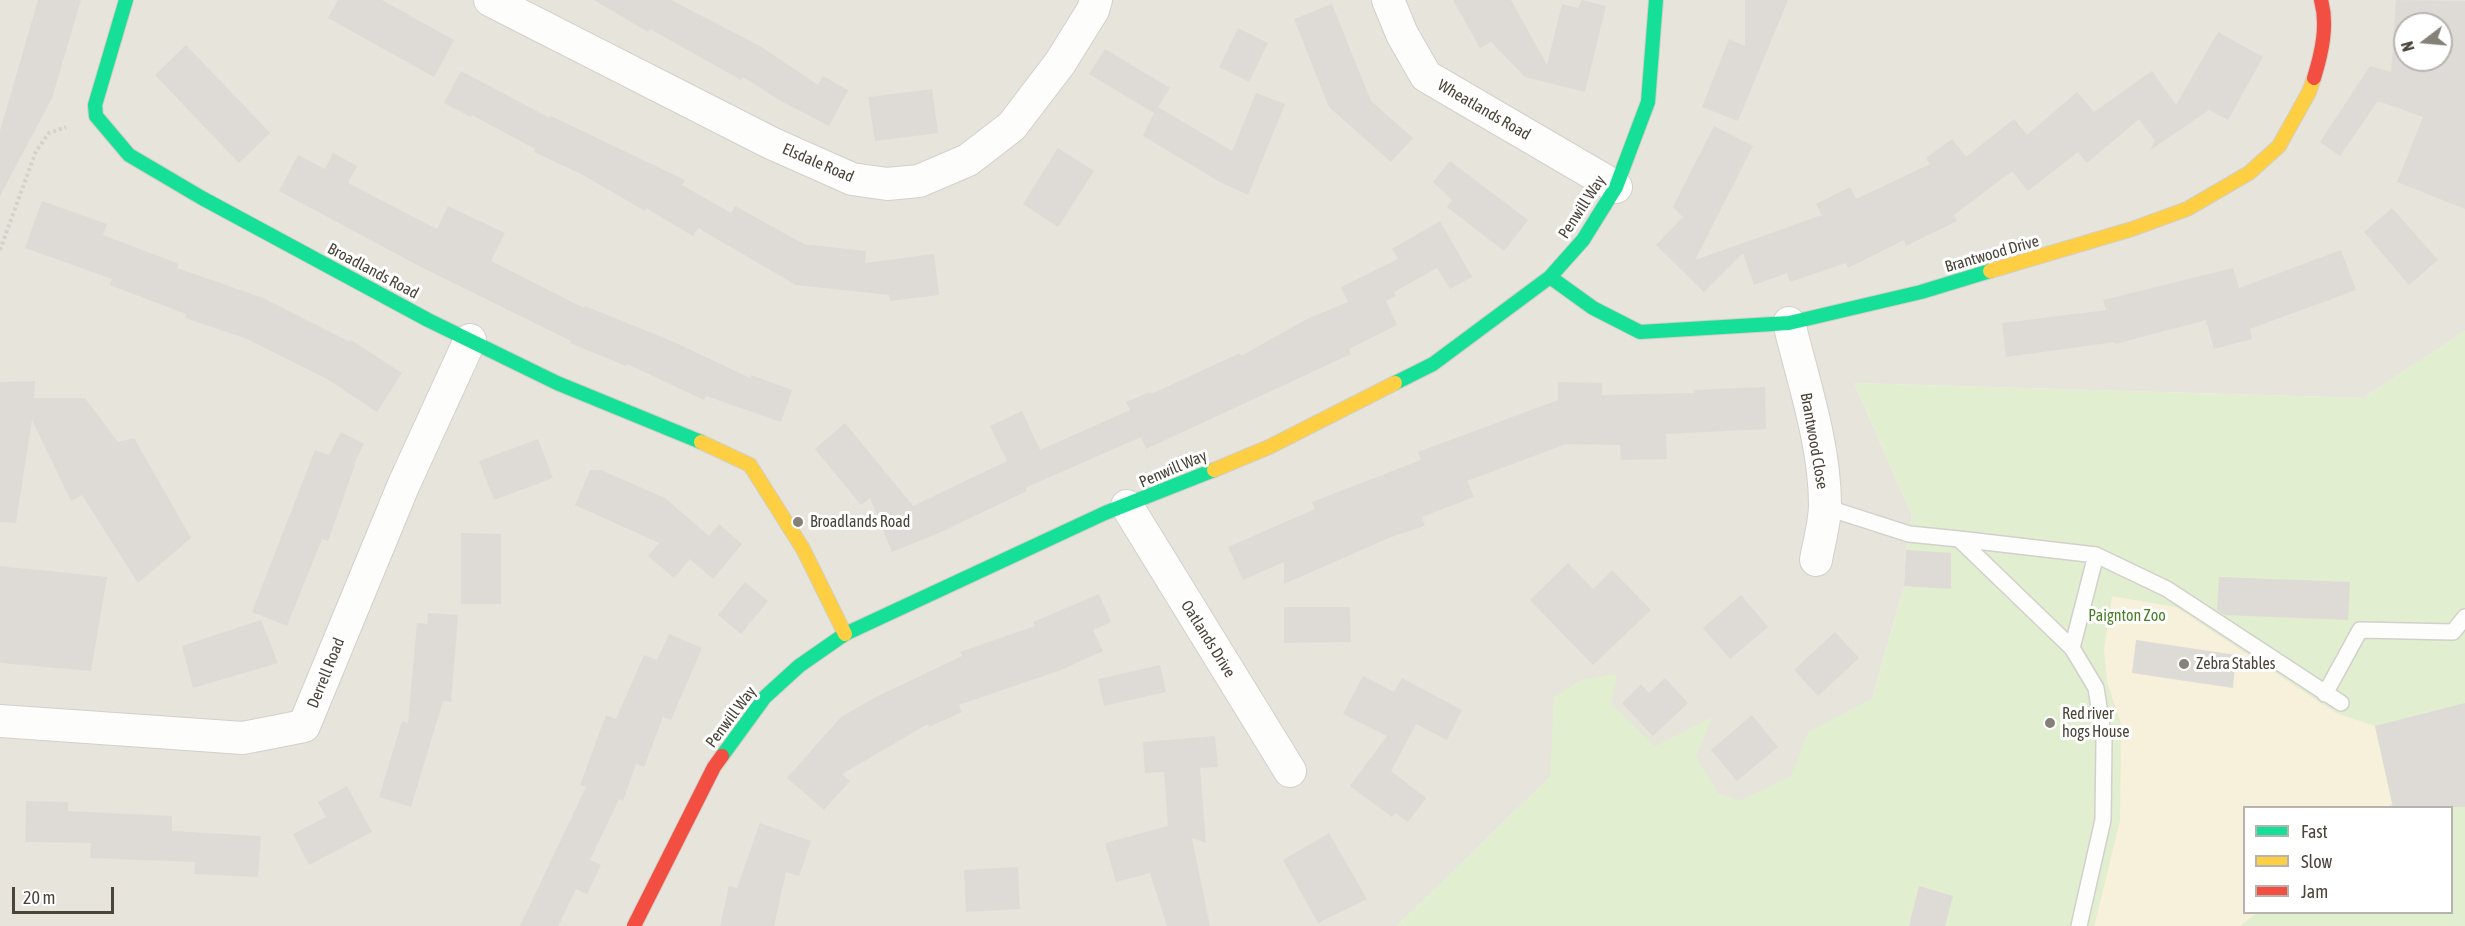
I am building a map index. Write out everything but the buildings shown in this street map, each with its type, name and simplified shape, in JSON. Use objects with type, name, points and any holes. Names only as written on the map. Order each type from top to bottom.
[{"type":"street","points":[[96,110],[126,0]]},
{"type":"street","name":"Elsdale Road","points":[[490,0],[771,143],[852,180],[888,184],[919,181],[968,160],[1012,126],[1060,63],[1093,10],[1096,0]]},
{"type":"street","name":"Wheatlands Road","points":[[1388,0],[1402,34],[1426,76],[1616,187]]},
{"type":"street","name":"Penwill Way","points":[[634,926],[714,767],[765,697],[799,666],[845,634],[1105,513],[1269,447],[1432,364],[1550,277],[1583,240],[1616,187],[1648,102],[1656,0]]},
{"type":"street","name":"Brantwood Drive","points":[[1550,277],[1593,308],[1640,332],[1789,322],[1921,292],[2132,230],[2187,210],[2249,173],[2279,147],[2309,92],[2319,61],[2325,17],[2320,0]]},
{"type":"street","name":"Broadlands Road","points":[[96,110],[129,155],[202,198],[429,320],[557,383],[710,446],[750,465],[803,549],[845,634]]},
{"type":"street","name":"Brantwood Close","points":[[1789,322],[1812,416],[1823,479],[1825,507],[1816,560]]},
{"type":"street","name":"Derrell Road","points":[[0,721],[243,738],[304,726],[404,484],[470,340]]},
{"type":"street","name":"Oatlands Drive","points":[[1126,506],[1290,771]]},
{"type":"lane","points":[[1825,507],[1909,534],[2096,555],[2167,589],[2341,704]]},
{"type":"lane","points":[[1959,539],[2072,648],[2096,688],[2104,740],[2103,820],[2079,926]]},
{"type":"lane","points":[[2072,648],[2096,555]]},
{"type":"lane","points":[[2325,694],[2360,630],[2453,632],[2465,616]]},
{"type":"path","points":[[0,250],[36,151],[49,133],[96,110]]},
{"type":"shaded area","points":[[0,0],[2465,0],[2465,331],[2363,398],[1854,383],[1912,515],[1906,550],[1904,586],[1872,699],[1803,824],[1550,777],[1397,926],[0,926]]},
{"type":"green space","name":"Paignton Zoo","points":[[2465,331],[2465,926],[1397,926],[1550,777],[1554,697],[1579,681],[1617,673],[1611,704],[1655,746],[1712,717],[1696,757],[1719,794],[1741,800],[1791,776],[1808,732],[1872,699],[1904,586],[1906,550],[1912,515],[1854,383],[2363,398]]},
{"type":"sand","points":[[2112,596],[2176,607],[2336,713],[2375,726],[2392,803],[2388,806],[2243,806],[2243,914],[2256,914],[2240,926],[2094,926],[2120,821],[2121,724],[2107,682],[2104,649]]},
{"type":"traffic: fast","points":[[126,0],[95,105],[96,116],[129,155],[202,198],[428,320],[557,383],[701,442]]},
{"type":"traffic: fast","points":[[1395,383],[1433,364],[1550,277],[1583,240],[1616,187],[1648,102],[1656,0]]},
{"type":"traffic: fast","points":[[1550,277],[1593,308],[1640,332],[1789,323],[1921,292],[1990,271]]},
{"type":"traffic: fast","points":[[722,756],[765,697],[799,666],[845,634],[1105,513],[1214,470]]},
{"type":"traffic: slow","points":[[1990,271],[2132,229],[2187,209],[2249,173],[2279,146],[2309,92],[2314,78]]},
{"type":"traffic: slow","points":[[1214,470],[1269,447],[1395,383]]},
{"type":"traffic: slow","points":[[701,442],[750,465],[803,549],[845,634]]},
{"type":"traffic: jam","points":[[2314,78],[2323,39],[2324,19],[2321,0]]},
{"type":"traffic: jam","points":[[634,926],[714,767],[722,756]]},
{"type":"place","name":"Broadlands Road","points":[[798,522]]},
{"type":"place","name":"Zebra Stables","points":[[2184,664]]},
{"type":"place","name":"Red river hogs House","points":[[2050,723]]}]
